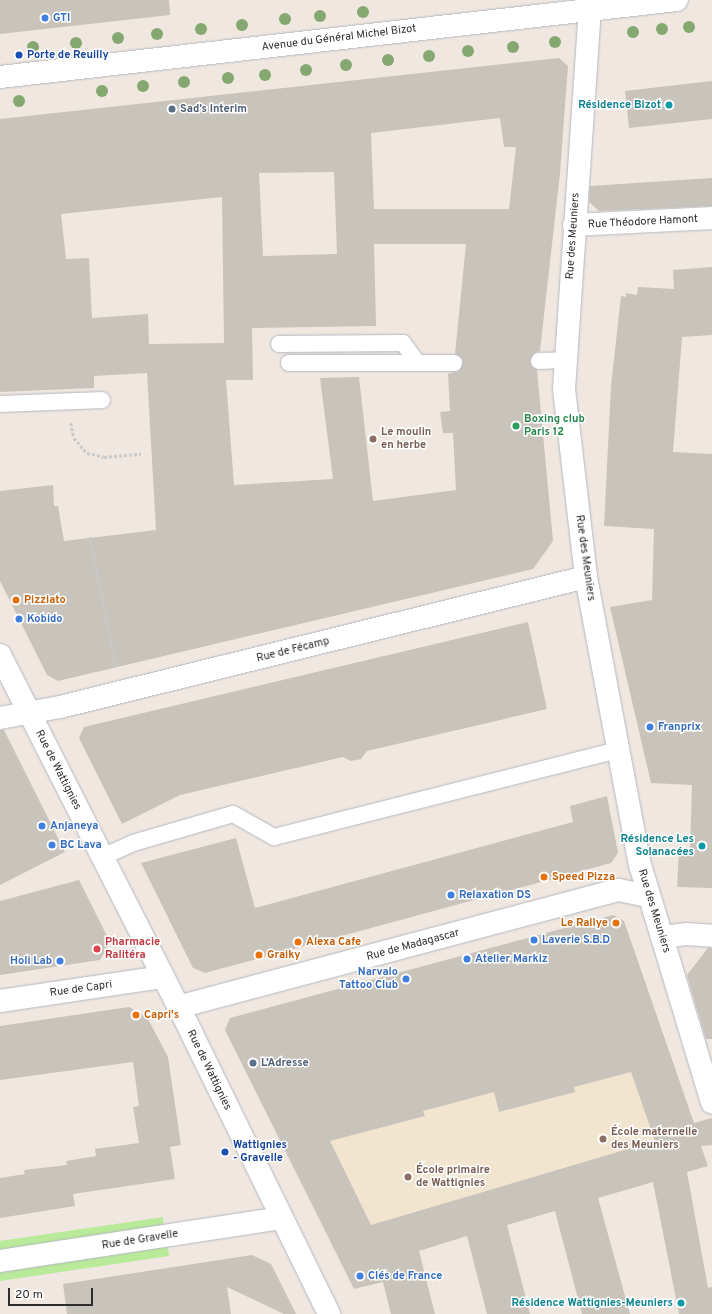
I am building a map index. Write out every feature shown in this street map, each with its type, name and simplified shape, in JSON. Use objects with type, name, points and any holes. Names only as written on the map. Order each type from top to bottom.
[{"type":"street","name":"Avenue du Général Michel Bizot","points":[[0,76],[590,4],[677,0]]},
{"type":"street","name":"Rue des Meuniers","points":[[590,4],[564,360],[564,389],[586,577],[618,750],[648,896],[662,937],[712,1103]]},
{"type":"street","name":"Rue Théodore Hamont","points":[[574,225],[712,218]]},
{"type":"street","name":"Rue de Fécamp","points":[[0,718],[29,714],[121,692],[586,577]]},
{"type":"street","name":"Rue de Wattignies","points":[[0,655],[178,1007],[280,1218],[329,1314]]},
{"type":"street","name":"Rue de Madagascar","points":[[178,1007],[619,890],[648,896]]},
{"type":"street","points":[[662,937],[686,934],[712,936]]},
{"type":"street","name":"Rue de Capri","points":[[0,1001],[163,977]]},
{"type":"street","name":"Rue de Gravelle","points":[[0,1261],[280,1218]]},
{"type":"lane","points":[[279,344],[403,343],[417,362]]},
{"type":"lane","points":[[539,361],[564,360]]},
{"type":"lane","points":[[289,363],[454,363]]},
{"type":"lane","points":[[0,404],[102,400]]},
{"type":"lane","points":[[102,857],[133,843],[233,814],[274,837],[618,750]]},
{"type":"path","points":[[67,401],[74,438],[87,453],[104,457],[141,454]]},
{"type":"path","points":[[90,537],[121,692]]},
{"type":"shaded area","points":[[661,1029],[708,1166],[346,1272],[323,1118]]},
{"type":"green space","points":[[163,1217],[164,1230],[0,1256],[0,1241]]},
{"type":"green space","points":[[167,1241],[169,1256],[0,1281],[0,1267]]},
{"type":"building","points":[[0,0],[169,0],[170,15],[0,34]]},
{"type":"building","points":[[559,58],[568,66],[560,173],[540,351],[534,353],[530,361],[531,366],[537,370],[553,541],[533,569],[58,681],[47,675],[0,581],[0,491],[53,485],[54,506],[58,506],[64,541],[156,530],[147,373],[94,376],[94,388],[0,392],[0,119]],"holes":[[[500,118],[504,147],[516,147],[509,209],[374,209],[371,133]],[[334,172],[337,254],[263,256],[259,173]],[[222,197],[224,343],[149,344],[148,314],[92,318],[89,258],[66,259],[61,214]],[[374,244],[466,244],[455,354],[462,358],[463,363],[459,371],[448,374],[450,411],[440,412],[443,433],[453,433],[456,490],[373,501],[359,377],[320,378],[333,479],[234,485],[226,380],[253,380],[252,328],[376,326]]]},
{"type":"building","name":"Résidence Bizot","points":[[712,81],[712,119],[629,128],[625,91]]},
{"type":"building","points":[[712,178],[712,206],[599,211],[589,202],[590,186]]},
{"type":"building","points":[[712,267],[712,335],[682,337],[673,452],[712,454],[712,888],[677,887],[679,851],[690,851],[692,785],[651,783],[610,607],[652,600],[654,529],[604,526],[611,386],[621,296],[626,297],[626,293],[637,295],[638,287],[674,289],[673,270]]},
{"type":"building","points":[[528,622],[547,709],[367,751],[361,759],[351,761],[343,757],[180,795],[122,824],[79,738],[84,727]]},
{"type":"building","points":[[0,730],[4,730],[65,852],[0,885]]},
{"type":"building","points":[[607,796],[618,853],[611,863],[205,973],[193,968],[141,863],[236,838],[255,908],[573,822],[570,806]]},
{"type":"building","points":[[79,880],[110,942],[100,960],[0,975],[0,901]]},
{"type":"building","points":[[613,915],[624,921],[694,1123],[712,1118],[712,1145],[701,1146],[708,1166],[687,1172],[708,1288],[712,1287],[712,1314],[679,1314],[653,1182],[598,1198],[630,1314],[582,1314],[555,1211],[507,1225],[530,1314],[487,1314],[467,1236],[419,1251],[435,1314],[391,1314],[383,1282],[354,1289],[225,1030],[230,1018]],"holes":[[[631,1072],[655,1141],[371,1225],[330,1141],[425,1116],[423,1111],[494,1092],[499,1112],[575,1092],[574,1087]]]},
{"type":"building","points":[[708,948],[712,948],[712,1039],[706,1039],[687,975]]},
{"type":"building","points":[[129,1007],[147,1017],[168,1057],[181,1145],[170,1147],[175,1179],[73,1194],[75,1206],[0,1218],[0,1178],[25,1174],[24,1170],[67,1165],[66,1161],[96,1156],[95,1149],[139,1143],[133,1107],[139,1106],[133,1062],[0,1080],[0,1026]]},
{"type":"building","points":[[252,1255],[271,1264],[296,1314],[284,1314],[227,1287],[231,1314],[67,1314],[63,1284]]},
{"type":"place","name":"GTI","points":[[45,18]]},
{"type":"place","name":"Porte de Reuilly","points":[[19,55]]},
{"type":"place","name":"Résidence Bizot","points":[[669,105]]},
{"type":"place","name":"Sad’s Interim","points":[[172,109]]},
{"type":"place","name":"Boxing club Paris 12","points":[[516,426]]},
{"type":"place","name":"Le moulin en herbe","points":[[373,439]]},
{"type":"place","name":"Pizziato","points":[[16,600]]},
{"type":"place","name":"Kobido","points":[[19,619]]},
{"type":"place","name":"Franprix","points":[[650,727]]},
{"type":"place","name":"Anjaneya","points":[[42,826]]},
{"type":"place","name":"BC Lava","points":[[52,845]]},
{"type":"place","name":"Résidence Les Solanacées","points":[[702,846]]},
{"type":"place","name":"Speed Pizza","points":[[544,877]]},
{"type":"place","name":"Relaxation DS","points":[[451,895]]},
{"type":"place","name":"Le Rallye","points":[[616,923]]},
{"type":"place","name":"Laverie S.B.D","points":[[534,940]]},
{"type":"place","name":"Alexa Cafe","points":[[298,942]]},
{"type":"place","name":"Pharmacie Ralitéra","points":[[97,949]]},
{"type":"place","name":"Graiky","points":[[259,955]]},
{"type":"place","name":"Atelier Markiz","points":[[467,959]]},
{"type":"place","name":"Holi Lab","points":[[60,961]]},
{"type":"place","name":"Narvalo Tattoo Club","points":[[406,979]]},
{"type":"place","name":"Capri's","points":[[136,1015]]},
{"type":"place","name":"L’Adresse","points":[[253,1063]]},
{"type":"place","name":"École maternelle des Meuniers","points":[[603,1139]]},
{"type":"place","name":"Wattignies - Gravelle","points":[[225,1152]]},
{"type":"place","name":"École primaire de Wattignies","points":[[408,1177]]},
{"type":"place","name":"Clés de France","points":[[360,1276]]},
{"type":"place","name":"Résidence Wattignies-Meuniers","points":[[681,1303]]}]
